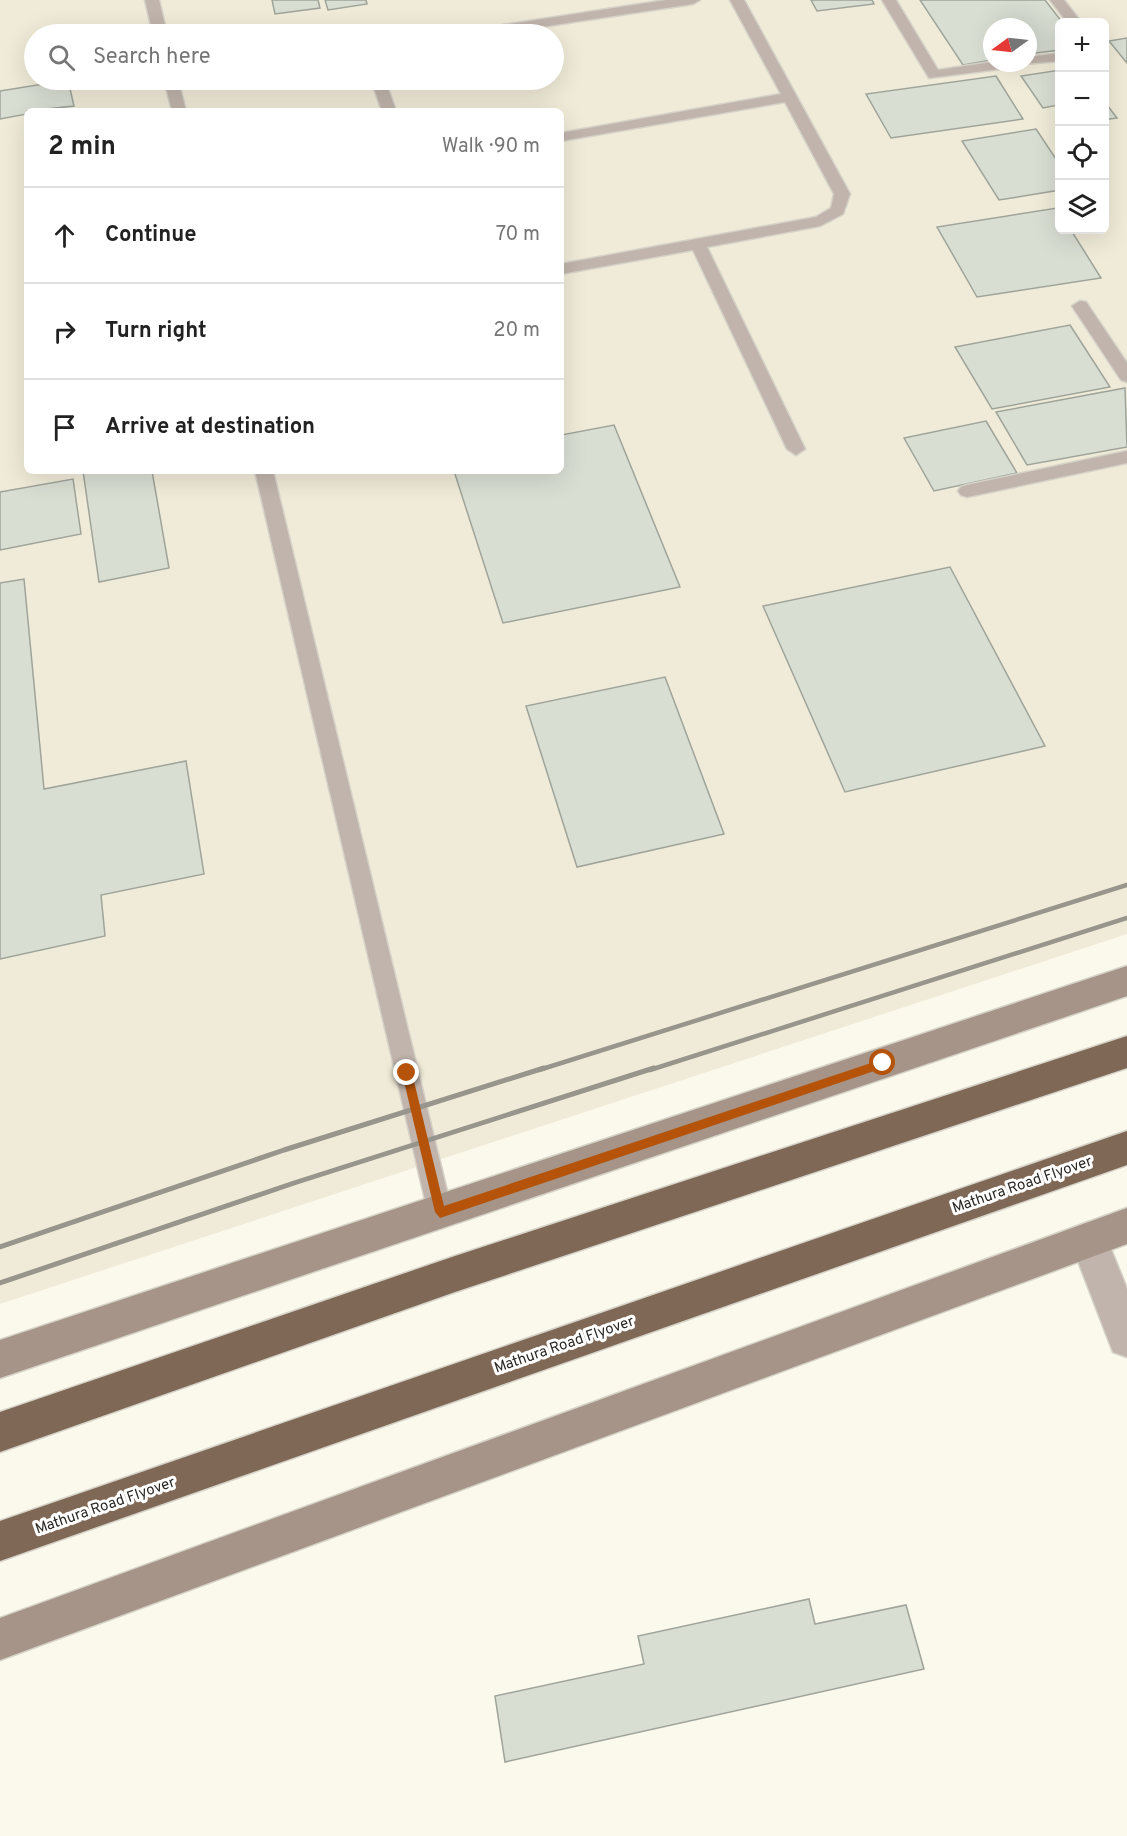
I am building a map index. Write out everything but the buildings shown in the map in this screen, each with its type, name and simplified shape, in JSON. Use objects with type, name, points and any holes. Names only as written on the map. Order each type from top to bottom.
[{"type":"highway","points":[[0,1432],[455,1274],[1127,1052]]},
{"type":"highway","name":"Mathura Road Flyover","points":[[0,1541],[1127,1148]]},
{"type":"main road","points":[[0,1359],[1127,981]]},
{"type":"main road","points":[[0,1639],[1127,1226]]},
{"type":"street","points":[[1089,1240],[1127,1338]]},
{"type":"lane","points":[[152,0],[158,24]]},
{"type":"lane","points":[[536,24],[693,0]]},
{"type":"lane","points":[[564,268],[820,221],[838,211],[842,194],[737,0]]},
{"type":"lane","points":[[889,0],[934,75],[983,68]]},
{"type":"lane","points":[[1057,0],[1071,18]]},
{"type":"lane","points":[[1037,60],[1055,58]]},
{"type":"lane","points":[[176,90],[179,108]]},
{"type":"lane","points":[[382,90],[388,108]]},
{"type":"lane","points":[[564,136],[790,97]]},
{"type":"lane","points":[[698,244],[796,449]]},
{"type":"lane","points":[[1080,306],[1127,376]]},
{"type":"lane","points":[[967,491],[1127,457]]},
{"type":"lane","points":[[265,474],[440,1212]]},
{"type":"shaded area","points":[[0,0],[1127,0],[1127,934],[0,1304]]},
{"type":"railway","points":[[539,1070],[1127,885]]},
{"type":"railway","points":[[650,1070],[1127,918]]},
{"type":"railway","points":[[0,1247],[284,1150],[544,1068]]},
{"type":"railway","points":[[0,1283],[294,1183],[654,1068]]},
{"type":"route","points":[[407,1073],[440,1212],[883,1063]]}]
